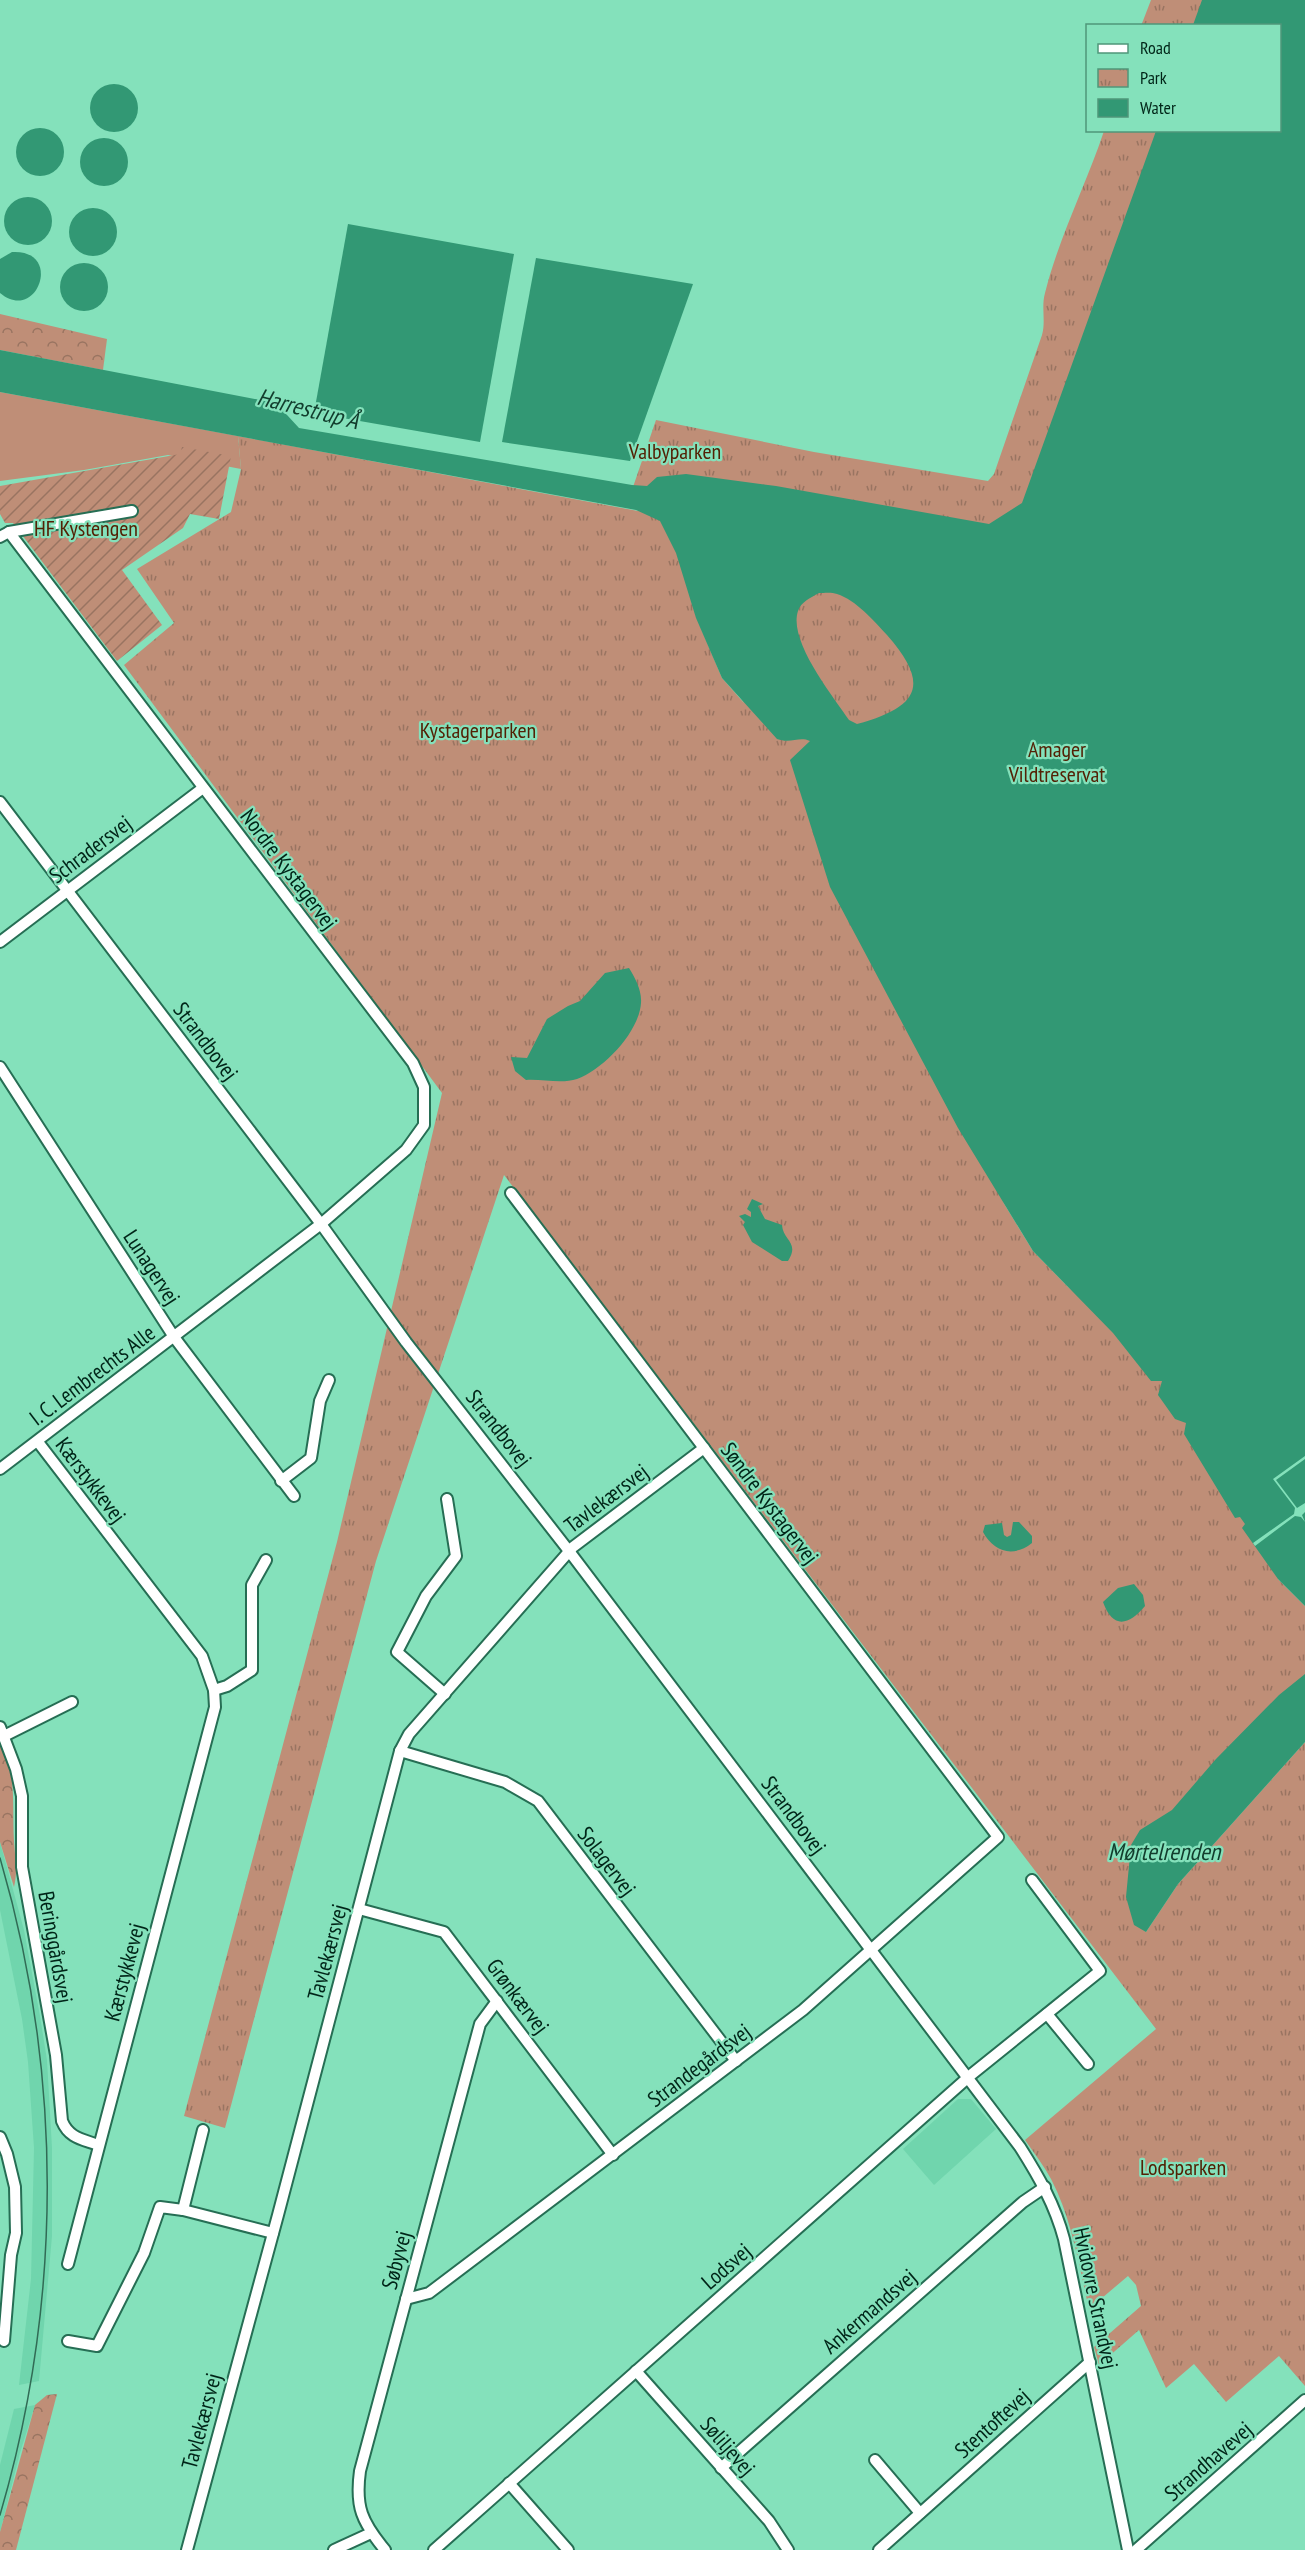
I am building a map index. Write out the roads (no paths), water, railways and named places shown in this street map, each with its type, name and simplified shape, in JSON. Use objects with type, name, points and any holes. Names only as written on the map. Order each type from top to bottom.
[{"type":"street","points":[[4,534],[132,511]]},
{"type":"street","name":"Nordre Kystagervej","points":[[4,534],[203,788],[413,1063],[424,1087],[424,1125],[406,1150],[321,1224]]},
{"type":"street","name":"Schradersvej","points":[[0,942],[203,788]]},
{"type":"street","name":"Strandbovej","points":[[0,802],[321,1224],[406,1342],[569,1551],[968,2078]]},
{"type":"street","name":"Lunagervej","points":[[0,1067],[174,1338],[294,1496]]},
{"type":"street","name":"Søndre Kystagervej","points":[[510,1193],[998,1837]]},
{"type":"street","name":"I. C. Lembrechts Alle","points":[[0,1469],[321,1224]]},
{"type":"street","points":[[281,1480],[311,1458],[320,1401],[329,1380]]},
{"type":"street","name":"Kærstykkevej","points":[[38,1442],[202,1656],[214,1690],[215,1707],[68,2264]]},
{"type":"street","name":"Tavlekærsvej","points":[[187,2550],[400,1751],[409,1734],[567,1557],[569,1551],[704,1448]]},
{"type":"street","points":[[445,1694],[397,1652],[426,1596],[456,1556],[447,1499]]},
{"type":"street","points":[[214,1690],[227,1686],[252,1670],[252,1585],[266,1560]]},
{"type":"street","name":"Beringgårdsvej","points":[[72,1702],[2,1731],[16,1769],[22,1796],[22,1867],[56,2055],[62,2121],[66,2130],[73,2137],[98,2145]]},
{"type":"street","name":"Solagervej","points":[[400,1751],[505,1782],[538,1801],[736,2061]]},
{"type":"street","name":"Strandegårdsvej","points":[[406,2299],[429,2293],[803,2010],[998,1837]]},
{"type":"street","name":"Lodsvej","points":[[434,2550],[968,2078],[1100,1971],[1032,1880]]},
{"type":"street","name":"Grønkærvej","points":[[359,1909],[444,1932],[613,2155]]},
{"type":"street","name":"Søbyvej","points":[[385,2550],[371,2533],[360,2513],[357,2491],[360,2471],[480,2024],[498,2001]]},
{"type":"street","points":[[1047,2014],[1089,2064]]},
{"type":"street","name":"Hvidovre Strandvej","points":[[968,2078],[1020,2147],[1045,2187],[1057,2214],[1128,2550]]},
{"type":"street","points":[[183,2210],[204,2130]]},
{"type":"street","points":[[0,2137],[7,2154],[15,2187],[16,2234],[11,2255],[4,2341]]},
{"type":"street","name":"Ankermandsvej","points":[[721,2468],[1023,2202],[1045,2187]]},
{"type":"street","points":[[68,2341],[97,2346],[144,2253],[160,2207],[183,2210],[273,2233]]},
{"type":"street","name":"Stentoftevej","points":[[879,2550],[1090,2362]]},
{"type":"street","name":"Søliljevej","points":[[636,2372],[768,2521],[788,2550]]},
{"type":"street","name":"Strandhavevej","points":[[1136,2550],[1305,2400]]},
{"type":"street","points":[[875,2460],[920,2513]]},
{"type":"street","points":[[509,2483],[568,2550]]},
{"type":"street","points":[[334,2550],[371,2533]]},
{"type":"water","name":"Amager Vildtreservat","points":[[1202,0],[1305,0],[1305,1606],[1278,1579],[1242,1528],[1245,1524],[1240,1517],[1235,1518],[1184,1434],[1186,1423],[1175,1419],[1158,1395],[1162,1381],[1151,1381],[1113,1333],[1033,1251],[958,1128],[830,887],[790,760],[810,741],[777,739],[722,678],[696,618],[676,553],[660,521],[636,510],[0,392],[0,350],[276,403],[299,428],[632,485],[647,486],[657,477],[686,474],[776,486],[989,524],[1022,503],[1156,132],[1281,132],[1281,24],[1193,24]],"holes":[[[819,593],[844,597],[858,606],[882,629],[901,652],[910,668],[913,681],[912,692],[905,702],[894,710],[857,724],[849,720],[814,668],[800,637],[797,623],[801,605]]]},
{"type":"water","points":[[109,84],[119,84],[134,94],[138,108],[137,117],[128,128],[119,132],[109,132],[94,122],[90,113],[90,103],[100,88]]},
{"type":"water","points":[[35,128],[45,128],[60,138],[64,152],[63,161],[54,172],[45,176],[35,176],[20,166],[16,157],[16,147],[26,132]]},
{"type":"water","points":[[99,138],[109,138],[124,148],[128,162],[127,171],[118,182],[109,186],[99,186],[84,176],[80,167],[80,157],[90,142]]},
{"type":"water","points":[[23,197],[33,197],[48,207],[52,221],[48,235],[42,241],[33,245],[23,245],[8,235],[4,226],[4,216],[14,201]]},
{"type":"water","points":[[88,208],[98,208],[113,218],[117,232],[113,246],[107,252],[98,256],[88,256],[73,246],[69,237],[69,227],[79,212]]},
{"type":"water","points":[[348,224],[514,254],[480,442],[314,413]]},
{"type":"water","points":[[12,252],[28,254],[37,262],[41,272],[34,293],[25,299],[13,300],[0,293],[0,259]]},
{"type":"water","points":[[536,258],[693,284],[630,461],[502,442]]},
{"type":"water","points":[[79,263],[89,263],[104,273],[108,287],[107,296],[98,307],[89,311],[79,311],[64,301],[60,292],[60,282],[70,267]]},
{"type":"water","points":[[629,968],[640,993],[639,1014],[627,1037],[609,1058],[587,1074],[571,1080],[526,1080],[515,1071],[511,1057],[527,1058],[547,1019],[580,1001],[605,973]]},
{"type":"water","points":[[752,1199],[763,1204],[758,1206],[765,1219],[782,1225],[792,1245],[788,1261],[782,1261],[752,1242],[743,1225],[745,1222],[739,1216],[745,1214],[751,1217],[751,1212],[747,1209]]},
{"type":"water","points":[[1013,1522],[1019,1522],[1032,1536],[1032,1543],[1025,1548],[1004,1551],[987,1539],[983,1532],[985,1525],[1002,1523],[1004,1535],[1007,1537],[1011,1535]]},
{"type":"water","points":[[1134,1584],[1143,1595],[1145,1606],[1133,1617],[1122,1622],[1116,1621],[1103,1602],[1118,1588]]},
{"type":"water","name":"Mørtelrenden","points":[[1305,1674],[1305,1742],[1178,1884],[1146,1932],[1134,1925],[1126,1897],[1131,1845],[1140,1830],[1172,1810],[1216,1759],[1279,1695]]},
{"type":"tram line","points":[[0,1858],[21,1939],[35,2021],[44,2104],[47,2186],[44,2269],[35,2352],[21,2434],[0,2515]]},
{"type":"water label","name":"Harrestrup Å","points":[[308,409]]},
{"type":"park label","name":"Valbyparken","points":[[675,451]]},
{"type":"park label","name":"HF Kystengen","points":[[86,528]]},
{"type":"park label","name":"Kystagerparken","points":[[478,730]]},
{"type":"park label","name":"Lodsparken","points":[[1183,2167]]}]
